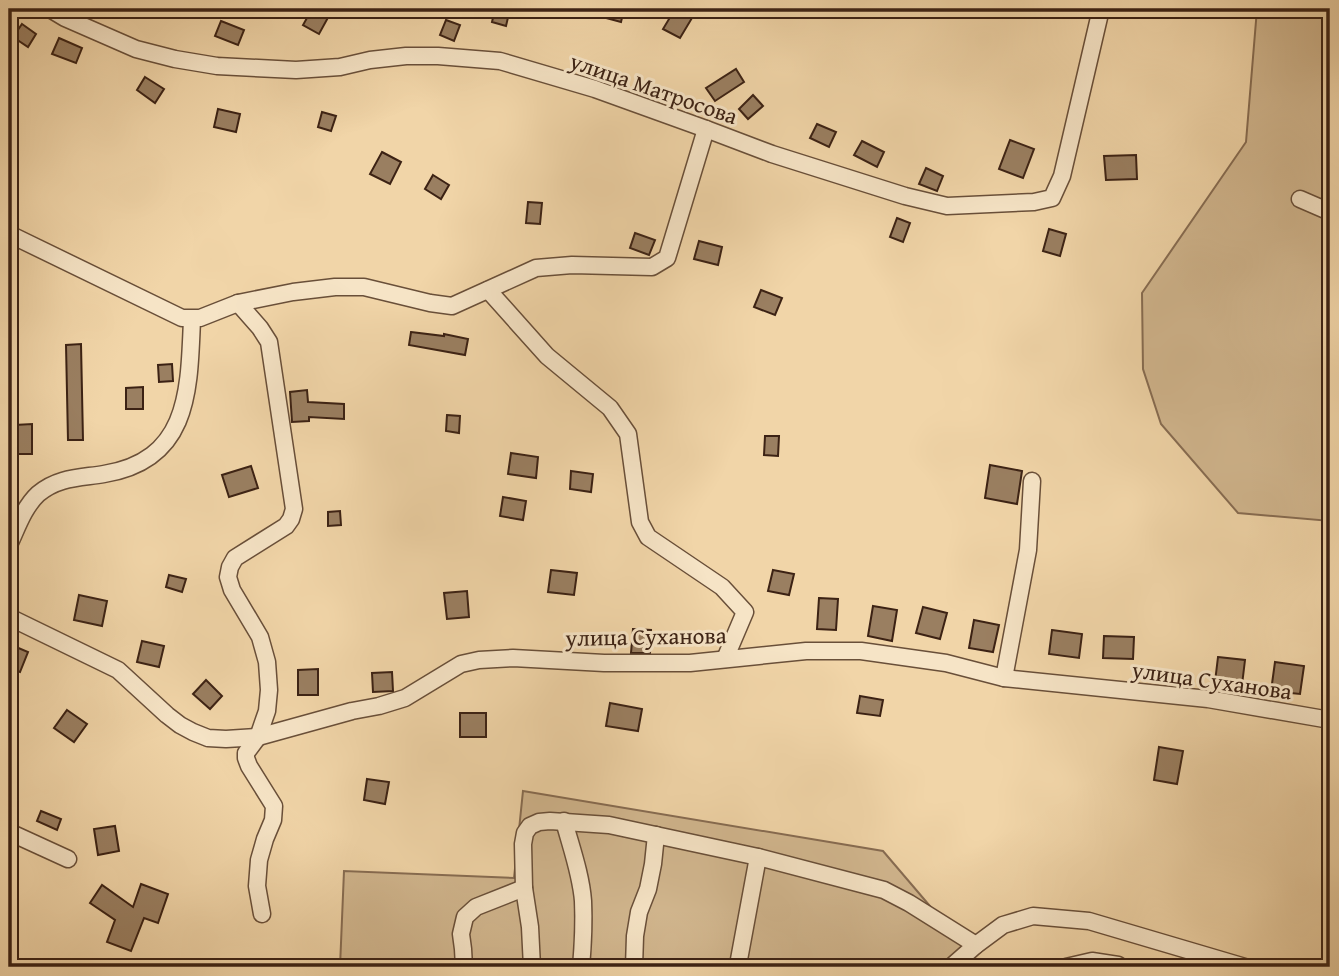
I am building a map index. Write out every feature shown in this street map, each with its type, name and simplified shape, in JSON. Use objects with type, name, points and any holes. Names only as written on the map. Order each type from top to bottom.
[{"type":"street","name":"улица Матросова","points":[[50,9],[136,49],[217,66],[296,70],[340,67],[406,56],[500,61],[595,89],[772,154],[905,196],[947,206],[1034,202],[1052,198],[1062,176],[1101,9]]},
{"type":"street","points":[[9,234],[182,318],[200,318],[239,303],[293,292],[345,287],[364,287],[452,306],[536,268],[572,265],[652,267],[667,258],[706,129]]},
{"type":"street","points":[[1300,199],[1330,212]]},
{"type":"street","points":[[488,290],[547,356],[610,408],[628,434],[640,523],[648,537],[722,587],[745,612],[724,659]]},
{"type":"street","points":[[239,303],[269,342],[294,509],[286,526],[235,558],[228,577],[232,590],[260,637],[267,662],[267,711],[258,737],[246,753],[246,758],[274,806],[273,820],[259,860],[257,886],[262,914]]},
{"type":"street","points":[[9,545],[31,502],[52,485],[65,480],[121,471],[155,454],[169,439],[186,396],[192,319]]},
{"type":"street","points":[[1004,678],[1028,550],[1032,481]]},
{"type":"street","name":"улица Суханова","points":[[9,617],[118,670],[167,715],[193,732],[208,738],[258,737],[379,706],[405,698],[461,664],[479,660],[513,658],[604,663],[690,663],[806,651],[861,652],[946,663],[1004,678],[1208,699],[1330,720]]},
{"type":"street","points":[[564,821],[583,900],[581,967]]},
{"type":"street","points":[[532,967],[524,888],[523,845],[525,833],[530,826],[538,822],[609,825],[758,857],[884,890],[975,945]]},
{"type":"street","points":[[9,832],[68,859]]},
{"type":"street","points":[[634,967],[639,912],[651,877],[656,835]]},
{"type":"street","points":[[736,967],[758,857]]},
{"type":"street","points":[[464,967],[461,934],[465,918],[476,907],[524,888]]},
{"type":"street","points":[[951,967],[1003,925],[1033,916],[1088,921],[1245,967]]},
{"type":"street","points":[[1066,967],[1092,961],[1121,967]]},
{"type":"shaded area","points":[[1257,9],[1330,9],[1330,521],[1238,513],[1161,424],[1143,369],[1142,293],[1246,142]]},
{"type":"shaded area","points":[[523,791],[883,851],[964,946],[941,967],[340,967],[344,871],[514,878]]},
{"type":"building","points":[[312,9],[320,9],[330,14],[319,34],[303,25]]},
{"type":"building","points":[[495,9],[510,9],[506,26],[492,22]]},
{"type":"building","points":[[585,9],[624,9],[621,22],[584,12]]},
{"type":"building","points":[[675,9],[692,18],[680,38],[663,29]]},
{"type":"building","points":[[446,20],[460,25],[454,41],[440,35]]},
{"type":"building","points":[[221,21],[244,30],[238,45],[215,36]]},
{"type":"building","points":[[22,24],[36,34],[28,47],[13,37]]},
{"type":"building","points":[[59,38],[82,48],[76,63],[52,54]]},
{"type":"building","points":[[736,69],[744,82],[715,101],[706,88]]},
{"type":"building","points":[[145,77],[164,89],[155,103],[137,90]]},
{"type":"building","points":[[753,95],[763,106],[748,119],[739,109]]},
{"type":"building","points":[[218,109],[240,114],[236,132],[214,127]]},
{"type":"building","points":[[322,112],[336,116],[331,131],[318,127]]},
{"type":"building","points":[[817,124],[836,132],[829,147],[810,138]]},
{"type":"building","points":[[1010,140],[1034,149],[1023,178],[999,169]]},
{"type":"building","points":[[862,141],[884,152],[877,167],[854,155]]},
{"type":"building","points":[[382,152],[401,162],[390,184],[370,174]]},
{"type":"building","points":[[1136,155],[1137,179],[1106,180],[1104,156]]},
{"type":"building","points":[[926,168],[943,176],[937,191],[919,184]]},
{"type":"building","points":[[433,175],[449,185],[441,199],[425,189]]},
{"type":"building","points":[[528,202],[542,203],[540,224],[526,223]]},
{"type":"building","points":[[897,218],[910,223],[903,242],[890,237]]},
{"type":"building","points":[[1049,229],[1066,234],[1060,256],[1043,251]]},
{"type":"building","points":[[635,233],[655,240],[649,255],[630,248]]},
{"type":"building","points":[[699,241],[722,247],[718,265],[694,259]]},
{"type":"building","points":[[761,290],[782,298],[775,315],[754,307]]},
{"type":"building","points":[[411,332],[468,339],[465,355],[409,345]]},
{"type":"building","points":[[81,344],[83,440],[68,440],[66,345]]},
{"type":"building","points":[[172,364],[173,381],[159,382],[158,365]]},
{"type":"building","points":[[143,387],[143,409],[126,409],[126,388]]},
{"type":"building","points":[[307,390],[308,402],[344,404],[344,419],[309,417],[309,421],[292,422],[290,392]]},
{"type":"building","points":[[447,415],[460,416],[459,433],[446,431]]},
{"type":"building","points":[[32,424],[32,454],[14,454],[15,425]]},
{"type":"building","points":[[765,436],[779,436],[778,456],[764,455]]},
{"type":"building","points":[[511,453],[538,457],[536,478],[508,474]]},
{"type":"building","points":[[990,465],[1022,471],[1017,504],[985,498]]},
{"type":"building","points":[[251,466],[258,488],[229,497],[222,475]]},
{"type":"building","points":[[571,471],[593,474],[591,492],[570,489]]},
{"type":"building","points":[[503,497],[526,501],[523,520],[500,516]]},
{"type":"building","points":[[340,511],[341,525],[328,526],[328,512]]},
{"type":"building","points":[[551,570],[577,573],[574,595],[548,592]]},
{"type":"building","points":[[773,570],[794,574],[789,595],[768,591]]},
{"type":"building","points":[[169,575],[186,579],[182,592],[166,587]]},
{"type":"building","points":[[467,591],[469,617],[447,619],[444,593]]},
{"type":"building","points":[[79,595],[107,601],[102,626],[74,620]]},
{"type":"building","points":[[819,598],[838,599],[836,630],[817,629]]},
{"type":"building","points":[[873,606],[897,610],[892,641],[868,636]]},
{"type":"building","points":[[923,607],[947,613],[940,639],[916,633]]},
{"type":"building","points":[[974,620],[999,625],[993,652],[969,648]]},
{"type":"building","points":[[633,629],[651,630],[650,653],[631,653]]},
{"type":"building","points":[[1052,630],[1082,634],[1079,658],[1049,654]]},
{"type":"building","points":[[1104,636],[1134,637],[1133,659],[1103,658]]},
{"type":"building","points":[[142,641],[164,646],[159,667],[137,662]]},
{"type":"building","points":[[9,644],[28,652],[20,672],[9,668]]},
{"type":"building","points":[[1218,657],[1245,660],[1242,685],[1215,682]]},
{"type":"building","points":[[1275,662],[1304,666],[1300,694],[1271,691]]},
{"type":"building","points":[[318,669],[318,695],[298,695],[298,670]]},
{"type":"building","points":[[392,672],[393,691],[373,692],[372,673]]},
{"type":"building","points":[[206,680],[222,696],[210,709],[193,694]]},
{"type":"building","points":[[860,696],[883,700],[880,716],[857,713]]},
{"type":"building","points":[[610,703],[642,709],[638,731],[606,726]]},
{"type":"building","points":[[67,710],[87,724],[74,742],[54,728]]},
{"type":"building","points":[[460,713],[486,713],[486,737],[460,737]]},
{"type":"building","points":[[1159,747],[1183,751],[1177,784],[1154,780]]},
{"type":"building","points":[[367,779],[389,782],[385,804],[364,800]]},
{"type":"building","points":[[41,811],[61,819],[57,830],[37,821]]},
{"type":"building","points":[[115,826],[119,851],[98,855],[94,829]]},
{"type":"building","points":[[141,884],[168,894],[158,923],[144,918],[131,951],[107,942],[115,920],[90,903],[102,885],[133,907]]}]
